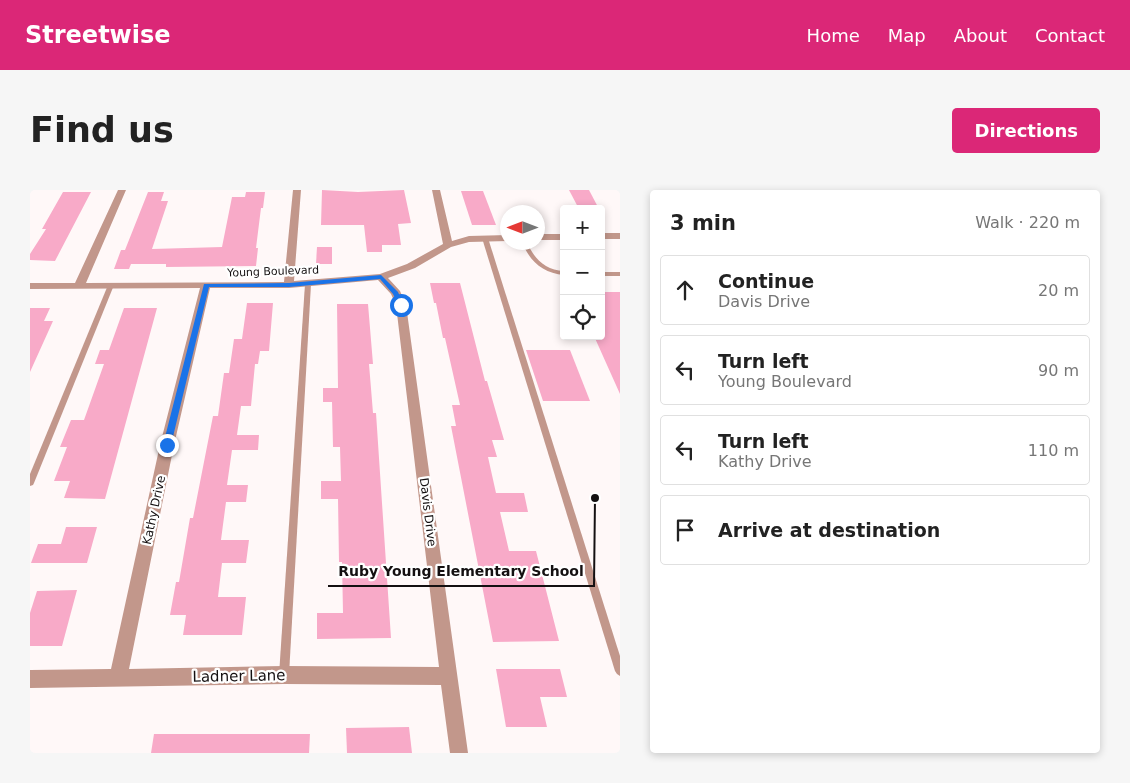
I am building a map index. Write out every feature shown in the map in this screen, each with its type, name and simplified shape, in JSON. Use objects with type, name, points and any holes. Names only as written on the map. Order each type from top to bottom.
[{"type":"street","points":[[79,286],[122,190]]},
{"type":"street","points":[[289,285],[297,190]]},
{"type":"street","points":[[436,190],[448,245]]},
{"type":"street","points":[[605,236],[620,236]]},
{"type":"street","points":[[545,237],[560,237]]},
{"type":"street","name":"Young Boulevard","points":[[30,286],[289,285],[381,277],[411,266],[448,245],[468,239],[500,238]]},
{"type":"street","name":"Davis Drive","points":[[381,277],[396,293],[401,305],[459,753]]},
{"type":"street","name":"Kathy Drive","points":[[118,678],[167,445],[206,285]]},
{"type":"street","name":"Ladner Lane","points":[[30,679],[284,675],[449,676]]},
{"type":"lane","points":[[485,238],[620,671]]},
{"type":"lane","points":[[527,250],[539,266],[560,273]]},
{"type":"lane","points":[[605,274],[620,274]]},
{"type":"lane","points":[[284,675],[308,284]]},
{"type":"lane","points":[[30,482],[111,285]]},
{"type":"building","points":[[322,190],[358,192],[404,190],[411,223],[398,224],[401,245],[382,245],[382,252],[367,252],[364,225],[321,225]]},
{"type":"building","points":[[569,190],[589,190],[597,205],[577,205]]},
{"type":"building","points":[[461,191],[483,191],[496,225],[472,225]]},
{"type":"building","points":[[63,192],[91,192],[55,261],[30,260],[30,254],[46,229],[42,229]]},
{"type":"building","points":[[148,192],[164,192],[161,201],[168,201],[152,249],[222,247],[232,197],[245,197],[246,192],[265,192],[256,248],[258,248],[256,266],[166,267],[166,264],[131,264],[129,269],[114,269],[121,250],[125,250]]},
{"type":"building","points":[[317,247],[332,247],[332,264],[316,264]]},
{"type":"building","points":[[430,283],[460,283],[485,381],[487,381],[504,440],[492,440],[497,457],[488,457],[496,493],[524,493],[528,512],[500,512],[509,551],[536,551],[559,641],[493,642],[451,426],[456,426],[452,405],[460,405]]},
{"type":"building","points":[[605,292],[620,292],[620,394],[596,340],[605,340]]},
{"type":"building","points":[[247,303],[273,303],[269,351],[260,351],[258,364],[255,364],[251,406],[241,406],[237,435],[259,435],[258,450],[232,450],[227,485],[248,485],[246,502],[226,502],[221,540],[249,540],[246,563],[222,563],[218,597],[246,597],[242,635],[183,635],[186,615],[170,615],[176,582],[179,582],[190,518],[193,518],[213,416],[218,416],[224,373],[229,373],[234,339],[242,339]]},
{"type":"building","points":[[337,304],[368,304],[373,364],[369,364],[373,413],[376,413],[391,638],[317,639],[317,613],[343,613],[342,562],[339,562],[338,499],[321,499],[321,481],[341,481],[340,447],[333,447],[332,402],[323,402],[323,388],[338,388]]},
{"type":"building","points":[[30,308],[50,308],[44,321],[53,321],[30,372]]},
{"type":"building","points":[[124,308],[157,308],[105,499],[64,498],[70,481],[54,481],[67,447],[60,447],[71,420],[84,420],[104,364],[95,364],[100,350],[109,350]]},
{"type":"building","points":[[526,350],[570,350],[590,401],[543,401]]},
{"type":"building","points":[[66,527],[97,527],[87,563],[31,563],[38,544],[61,544]]},
{"type":"building","points":[[77,590],[62,646],[30,646],[30,613],[37,591]]},
{"type":"building","points":[[496,669],[560,669],[567,697],[540,697],[547,727],[506,727]]},
{"type":"building","points":[[409,727],[412,753],[347,753],[346,728]]},
{"type":"building","points":[[154,734],[310,734],[309,753],[151,753]]},
{"type":"place","name":"Ruby Young Elementary School","points":[[595,498]]},
{"type":"route","points":[[167,445],[206,285],[289,285],[381,277],[396,293],[401,305]]}]
